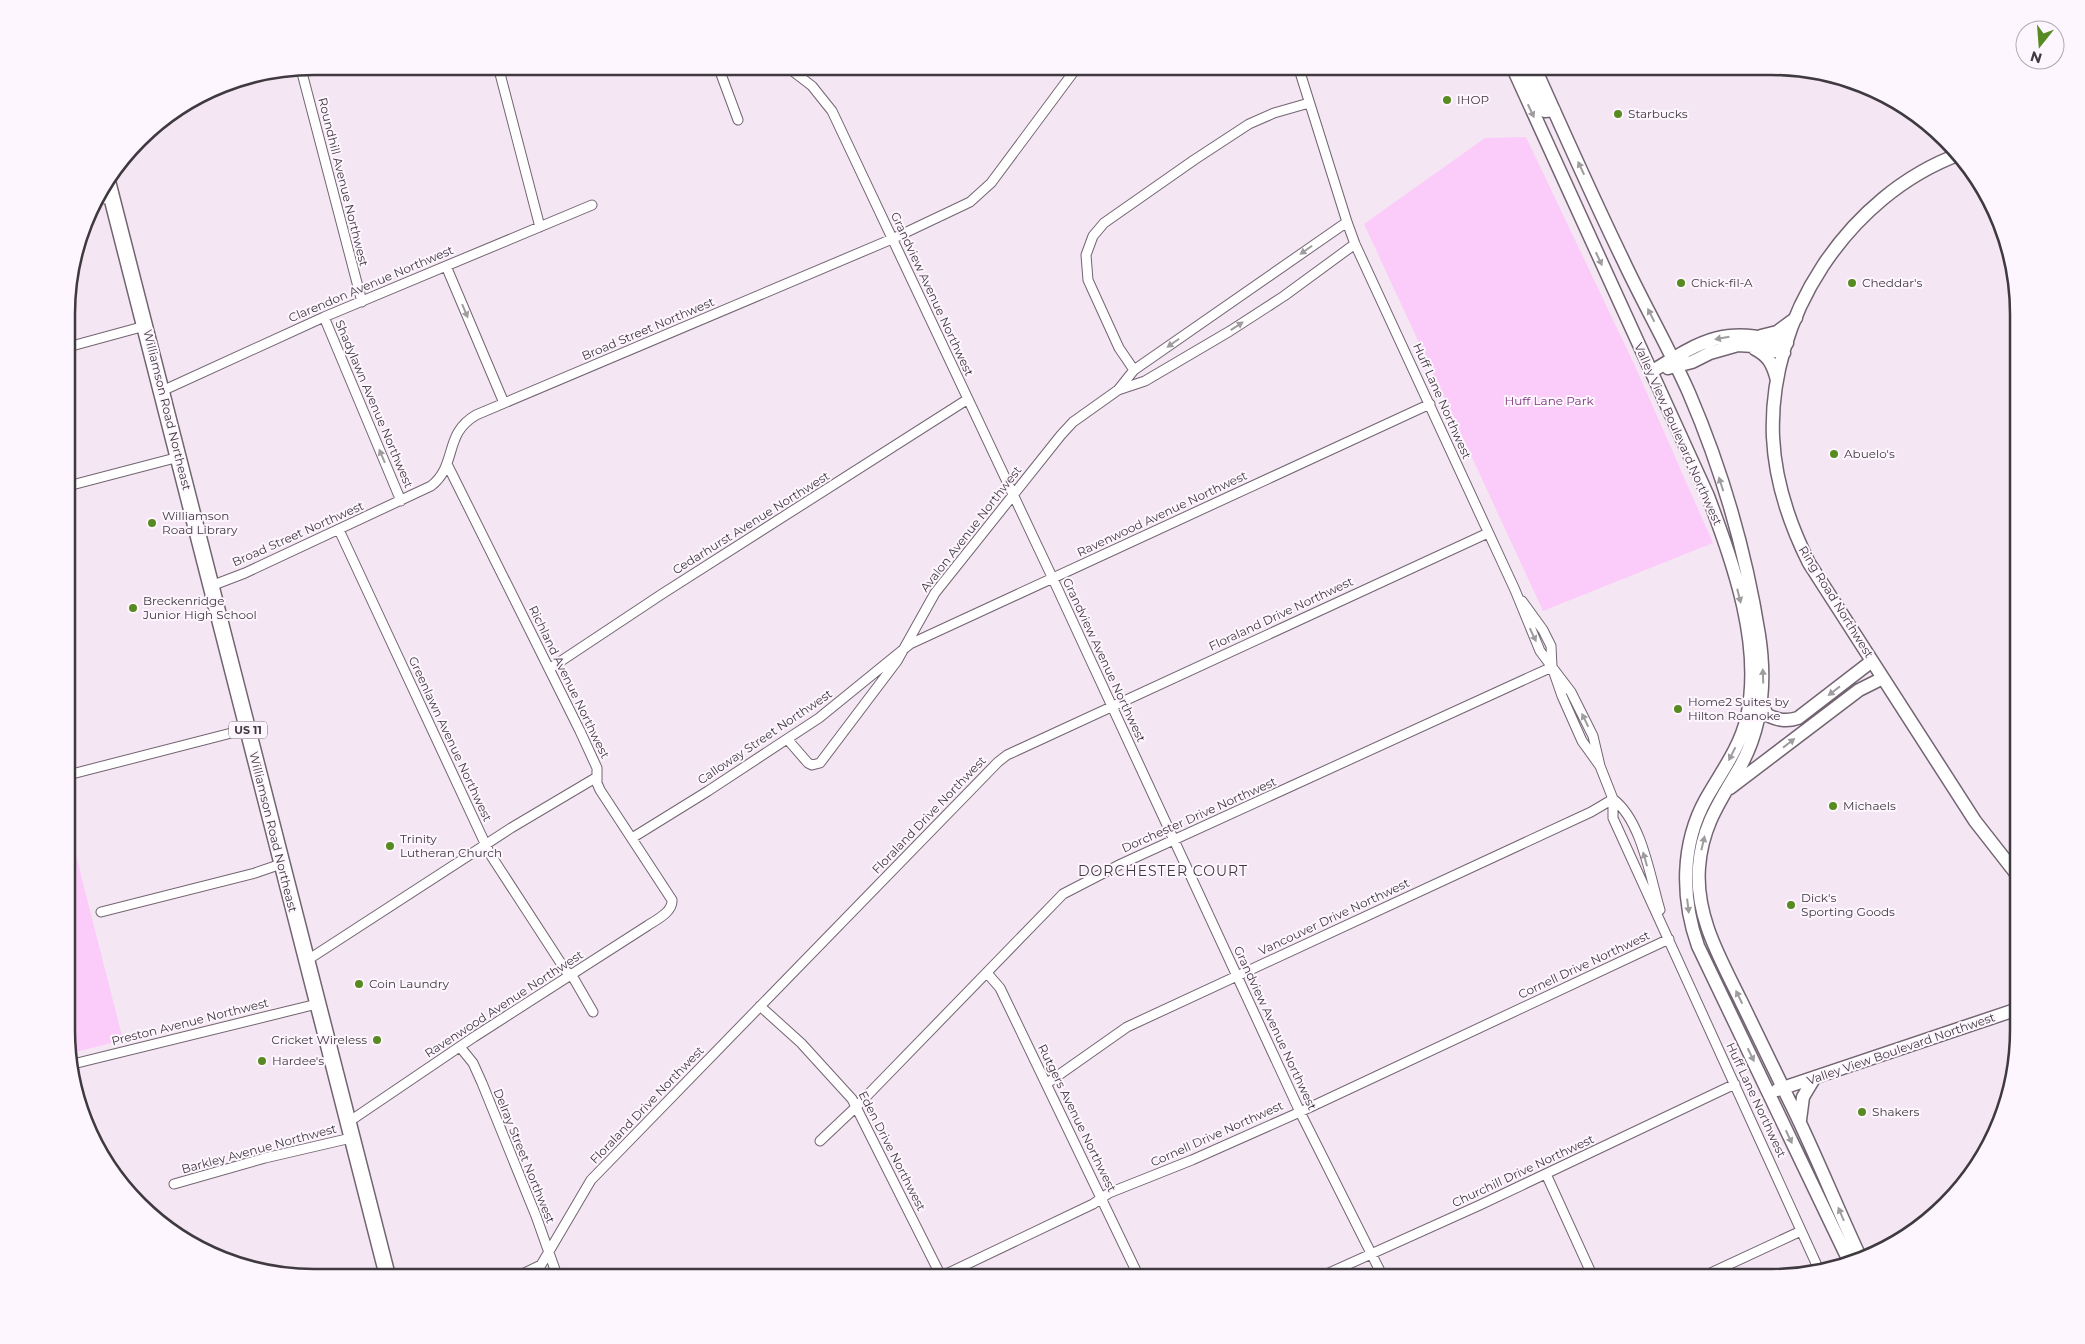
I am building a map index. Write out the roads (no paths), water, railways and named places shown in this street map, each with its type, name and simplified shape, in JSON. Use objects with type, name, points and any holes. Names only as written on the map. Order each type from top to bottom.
[{"type":"main road","name":"Valley View Boulevard Northwest","points":[[1516,75],[1712,508],[1732,566],[1748,635],[1751,685],[1746,720],[1740,738],[1732,756],[1706,799],[1692,835],[1688,854],[1686,893],[1688,911],[1698,946],[1847,1256]]},
{"type":"main road","points":[[1527,75],[1540,107],[1545,110],[1554,110]]},
{"type":"main road","name":"Valley View Boulevard Northwest","points":[[1538,75],[1624,262],[1674,362],[1708,440],[1732,514],[1750,585],[1760,641],[1763,674],[1762,704],[1750,745],[1740,766],[1712,813],[1701,849],[1698,885],[1701,907],[1714,945],[1800,1122],[1858,1253]]},
{"type":"main road","name":"Ring Road Northwest","points":[[1953,158],[1915,177],[1886,197],[1859,221],[1826,262],[1805,297],[1785,348],[1777,383],[1773,419],[1774,445],[1782,492],[1790,519],[1809,564],[1975,821],[2010,866]]},
{"type":"main road","name":"Williamson Road Northeast","points":[[110,190],[386,1269]]},
{"type":"main road","points":[[1652,372],[1674,362],[1693,346],[1705,341],[1739,335],[1756,336],[1777,332],[1796,318]]},
{"type":"main road","points":[[1756,336],[1785,348]]},
{"type":"main road","points":[[1674,362],[1692,362],[1725,348],[1743,346],[1785,348]]},
{"type":"main road","points":[[1743,346],[1765,354],[1774,370],[1777,383]]},
{"type":"main road","points":[[1712,508],[1716,508],[1720,512],[1750,585]]},
{"type":"main road","points":[[1762,704],[1767,715],[1778,720],[1798,718],[1872,661]]},
{"type":"main road","points":[[1722,794],[1860,690],[1883,678]]},
{"type":"main road","name":"Valley View Boulevard Northwest","points":[[1769,1093],[2010,1012]]},
{"type":"main road","points":[[1800,1122],[1803,1097],[1815,1077]]},
{"type":"street","points":[[500,75],[540,227]]},
{"type":"street","points":[[721,75],[738,120]]},
{"type":"street","name":"Grandview Avenue Northwest","points":[[800,75],[832,111],[1053,579],[1300,1112],[1379,1269]]},
{"type":"street","name":"Broad Street Northwest","points":[[211,586],[339,530],[401,501],[438,481],[448,464],[453,442],[461,426],[476,415],[892,239],[957,209],[981,193],[991,183],[1071,75]]},
{"type":"street","name":"Huff Lane Northwest","points":[[1301,75],[1355,244],[1515,590],[1540,651],[1552,667],[1562,696],[1582,741],[1600,766],[1613,799],[1613,818],[1816,1264]]},
{"type":"street","name":"Roundhill Avenue Northwest","points":[[304,76],[362,302]]},
{"type":"street","points":[[1134,370],[1119,348],[1088,280],[1086,255],[1092,236],[1104,222],[1250,124],[1274,113],[1309,103]]},
{"type":"street","name":"Clarendon Avenue Northwest","points":[[162,390],[324,317],[592,206]]},
{"type":"street","name":"Avalon Avenue Northwest","points":[[788,740],[808,763],[816,765],[820,763],[905,648],[935,593],[1061,435],[1079,418],[1118,390],[1134,370],[1347,222]]},
{"type":"street","name":"Avalon Avenue Northwest","points":[[1118,390],[1145,381],[1230,331],[1284,296],[1355,244]]},
{"type":"street","points":[[446,266],[504,403]]},
{"type":"street","name":"Shadylawn Avenue Northwest","points":[[324,317],[401,501]]},
{"type":"street","points":[[75,345],[145,326]]},
{"type":"street","name":"Cedarhurst Avenue Northwest","points":[[550,669],[662,594],[968,399]]},
{"type":"street","name":"Ravenwood Avenue Northwest","points":[[905,648],[1430,404]]},
{"type":"street","points":[[75,484],[179,457]]},
{"type":"street","name":"Richland Avenue Northwest","points":[[448,464],[598,768],[597,778],[600,790],[672,900],[672,905]]},
{"type":"street","name":"Greenlawn Avenue Northwest","points":[[339,530],[486,845],[506,881],[593,1012]]},
{"type":"street","name":"Floraland Drive Northwest","points":[[533,1269],[540,1264],[549,1252],[591,1180],[998,762],[1007,755],[1488,533]]},
{"type":"street","name":"Calloway Street Northwest","points":[[632,838],[788,740],[843,700],[905,648]]},
{"type":"street","name":"Dorchester Drive Northwest","points":[[820,1141],[857,1106],[1067,891],[1113,868],[1552,667]]},
{"type":"street","points":[[75,773],[247,729]]},
{"type":"street","points":[[306,961],[486,845],[597,778]]},
{"type":"street","name":"Huff Lane Northwest","points":[[1613,799],[1628,813],[1640,839],[1669,939]]},
{"type":"street","name":"Vancouver Drive Northwest","points":[[1046,1084],[1127,1026],[1582,816],[1613,799]]},
{"type":"street","points":[[101,912],[255,873],[281,864]]},
{"type":"street","name":"Ravenwood Avenue Northwest","points":[[349,1130],[460,1047],[647,926],[669,910],[672,905]]},
{"type":"street","name":"Cornell Drive Northwest","points":[[958,1269],[1102,1198],[1300,1112],[1669,939]]},
{"type":"street","name":"Rutgers Avenue Northwest","points":[[987,973],[1000,988],[1135,1269]]},
{"type":"street","name":"Preston Avenue Northwest","points":[[77,1063],[317,1004]]},
{"type":"street","name":"Eden Drive Northwest","points":[[760,1006],[814,1056],[845,1088],[857,1106],[937,1269]]},
{"type":"street","name":"Delray Street Northwest","points":[[460,1047],[473,1063],[482,1083],[555,1269]]},
{"type":"street","name":"Churchill Drive Northwest","points":[[1338,1269],[1546,1174],[1735,1084]]},
{"type":"street","name":"Barkley Avenue Northwest","points":[[174,1184],[265,1158],[349,1130]]},
{"type":"street","points":[[1546,1174],[1589,1269]]},
{"type":"street","points":[[1719,1269],[1801,1231]]},
{"type":"place","name":"IHOP","points":[[1447,100]]},
{"type":"place","name":"Starbucks","points":[[1618,114]]},
{"type":"place","name":"Chick-fil-A","points":[[1681,283]]},
{"type":"place","name":"Cheddar's","points":[[1852,283]]},
{"type":"place","name":"Abuelo's","points":[[1834,454]]},
{"type":"place","name":"Williamson Road Library","points":[[152,523]]},
{"type":"place","name":"Breckenridge Junior High School","points":[[133,608]]},
{"type":"place","name":"Home2 Suites by Hilton Roanoke","points":[[1678,709]]},
{"type":"place","name":"Michaels","points":[[1833,806]]},
{"type":"place","name":"Trinity Lutheran Church","points":[[390,846]]},
{"type":"place","name":"Dick's Sporting Goods","points":[[1791,905]]},
{"type":"place","name":"Coin Laundry","points":[[359,984]]},
{"type":"place","name":"Cricket Wireless","points":[[377,1040]]},
{"type":"place","name":"Hardee's","points":[[262,1061]]},
{"type":"place","name":"Shakers","points":[[1862,1112]]},
{"type":"district","name":"DORCHESTER COURT","points":[[1163,871]]},
{"type":"park label","name":"Huff Lane Park","points":[[1549,401]]}]
